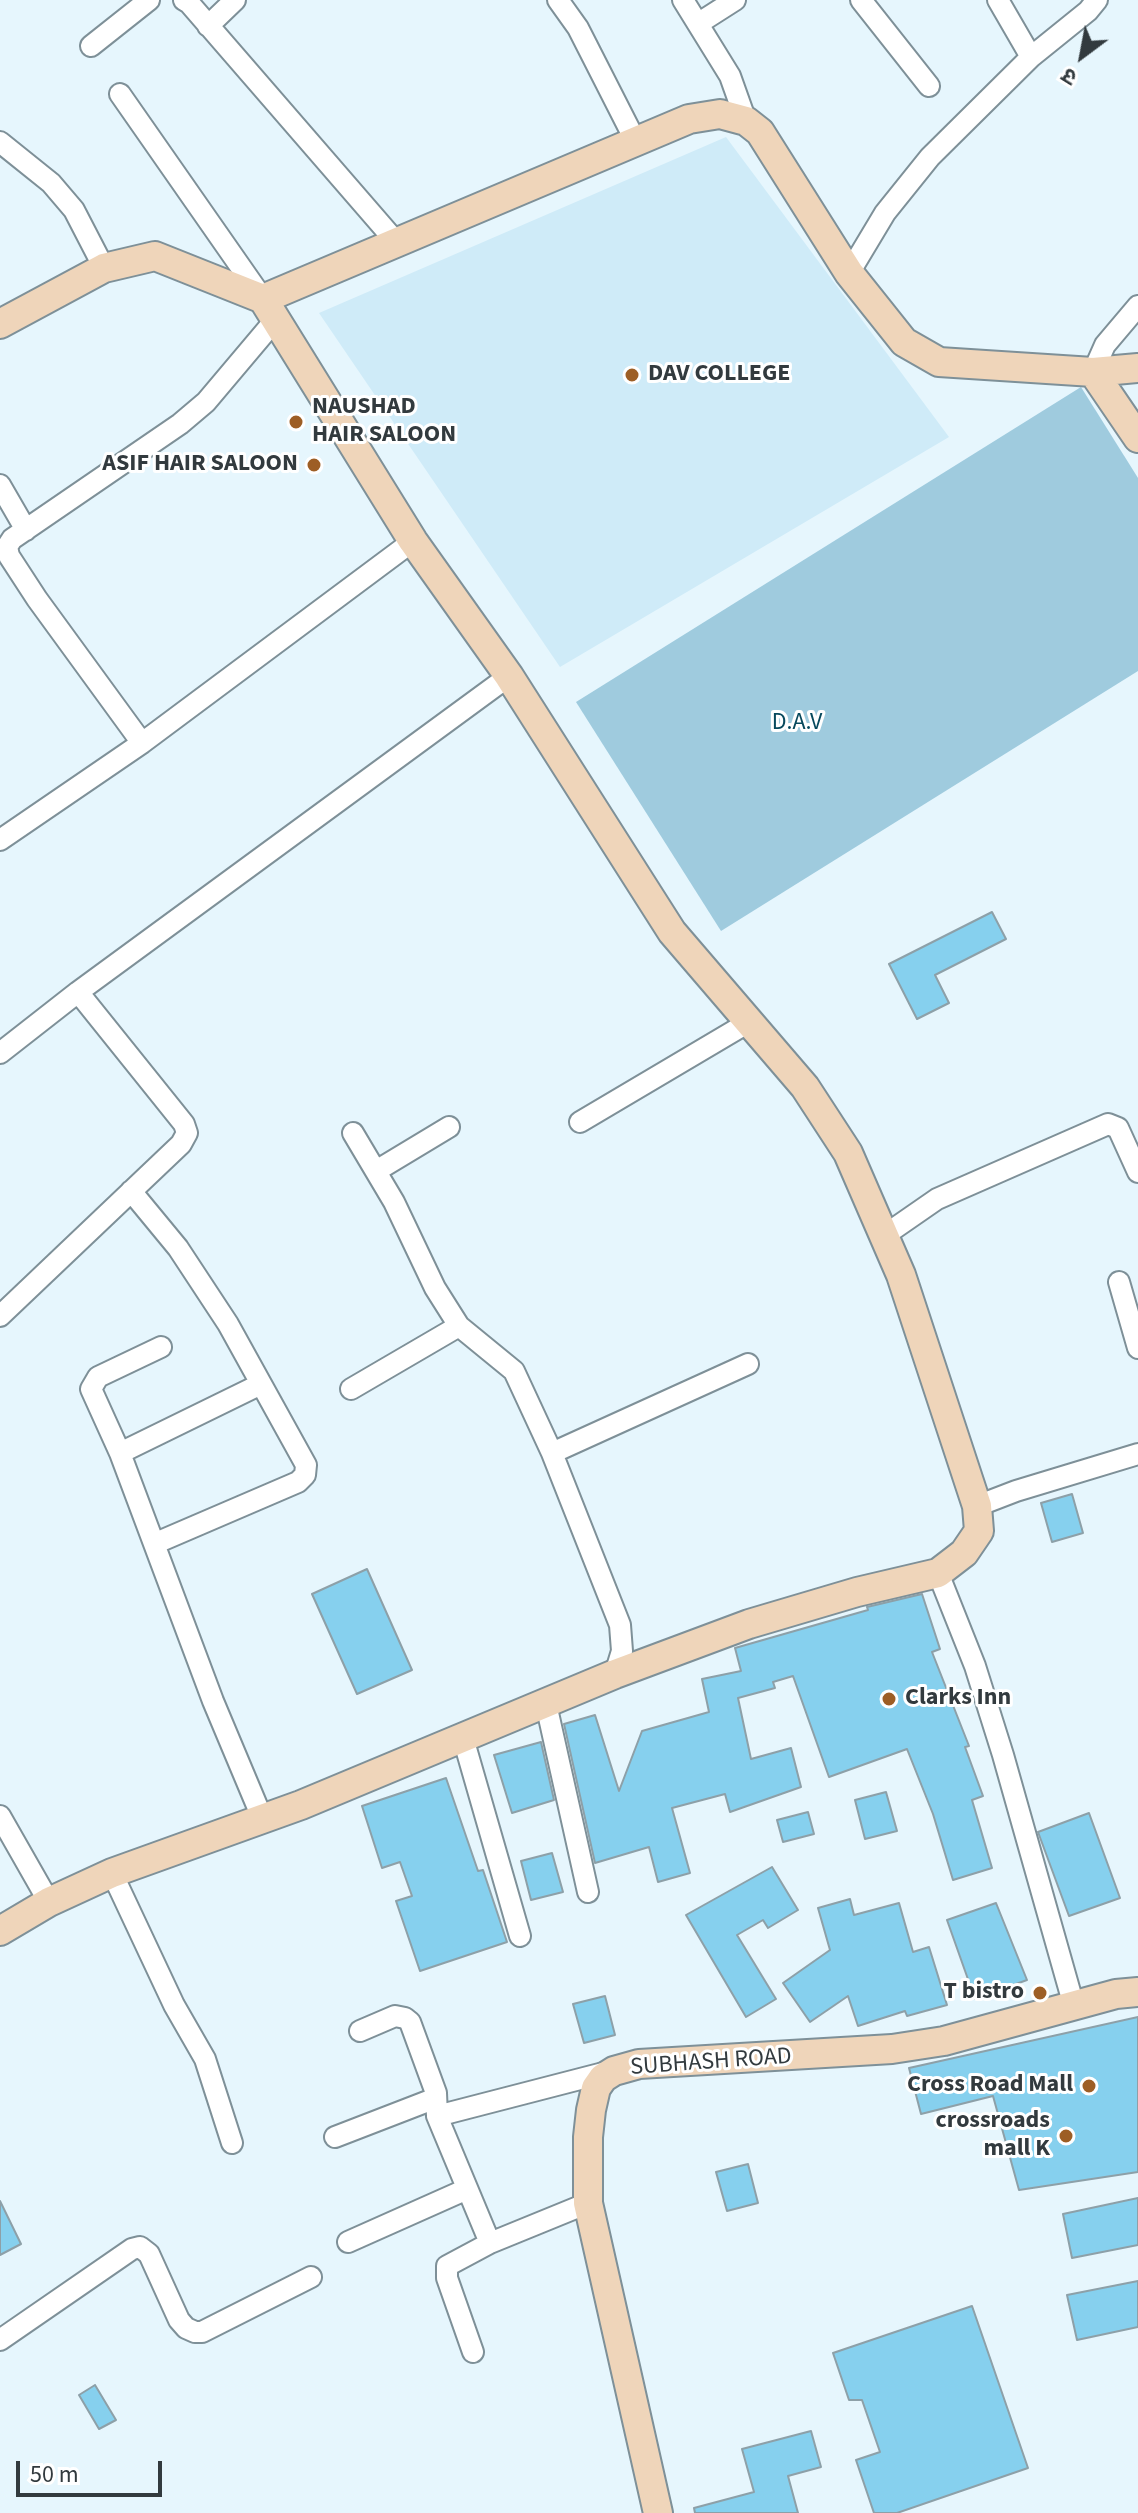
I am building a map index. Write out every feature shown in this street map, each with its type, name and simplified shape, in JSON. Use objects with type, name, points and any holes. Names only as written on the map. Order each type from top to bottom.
[{"type":"street","points":[[91,46],[126,6],[149,0]]},
{"type":"street","points":[[208,26],[235,0]]},
{"type":"street","points":[[558,0],[578,28],[636,142]]},
{"type":"street","points":[[683,0],[730,76],[746,121]]},
{"type":"street","points":[[699,23],[735,0]]},
{"type":"street","points":[[861,0],[929,86]]},
{"type":"street","points":[[998,0],[1031,57]]},
{"type":"street","points":[[849,273],[885,213],[930,157],[1031,57],[1088,11],[1097,0]]},
{"type":"street","points":[[189,1],[397,243]]},
{"type":"street","points":[[0,1931],[49,1902],[112,1873],[263,1820],[615,1674],[749,1624],[857,1592],[938,1573],[964,1553],[979,1531],[977,1506],[885,1235],[848,1153],[805,1087],[672,932],[509,676],[413,541],[270,309],[120,94]]},
{"type":"street","points":[[142,743],[9,556],[7,547],[12,539],[189,416],[213,393],[270,309],[397,243],[689,119],[720,114],[746,121],[760,132],[849,273],[904,342],[939,362],[1093,372],[1138,368]]},
{"type":"street","points":[[0,142],[51,183],[74,210],[104,268]]},
{"type":"street","points":[[0,324],[104,268],[155,256],[270,309]]},
{"type":"street","points":[[1093,372],[1105,345],[1138,306]]},
{"type":"street","points":[[1093,372],[1138,438]]},
{"type":"street","points":[[0,485],[26,530]]},
{"type":"street","points":[[0,840],[142,743],[413,541]]},
{"type":"street","points":[[0,1053],[78,992],[509,676]]},
{"type":"street","points":[[0,1316],[181,1144],[187,1133],[184,1124],[78,992]]},
{"type":"street","points":[[580,1122],[749,1022]]},
{"type":"street","points":[[885,1235],[937,1199],[1108,1124],[1118,1128],[1138,1172]]},
{"type":"street","points":[[376,1171],[449,1127]]},
{"type":"street","points":[[353,1133],[394,1202],[435,1288],[459,1326],[514,1371],[552,1453],[620,1625],[622,1651],[615,1674]]},
{"type":"street","points":[[131,1191],[178,1248],[228,1324],[306,1465],[305,1475],[298,1482],[156,1543]]},
{"type":"street","points":[[1119,1282],[1138,1348]]},
{"type":"street","points":[[351,1389],[459,1326]]},
{"type":"street","points":[[161,1347],[98,1377],[91,1389],[156,1543],[213,1701],[263,1820]]},
{"type":"street","points":[[552,1453],[748,1364]]},
{"type":"street","points":[[120,1453],[261,1384]]},
{"type":"street","points":[[977,1506],[1138,1454]]},
{"type":"street","points":[[938,1573],[975,1666],[1074,2006]]},
{"type":"street","points":[[546,1704],[588,1892]]},
{"type":"street","points":[[463,1738],[520,1936]]},
{"type":"street","points":[[0,1816],[49,1902]]},
{"type":"street","points":[[112,1873],[174,2005],[205,2059],[232,2143]]},
{"type":"street","name":"SUBHASH ROAD","points":[[658,2513],[588,2203],[588,2137],[593,2096],[603,2078],[639,2064],[892,2049],[944,2041],[1131,1988]]},
{"type":"street","points":[[360,2031],[395,2016],[410,2022],[436,2107],[490,2243]]},
{"type":"street","points":[[335,2137],[436,2107],[623,2068]]},
{"type":"street","points":[[348,2242],[467,2189]]},
{"type":"street","points":[[473,2352],[445,2272],[447,2266],[453,2260],[490,2243],[588,2203]]},
{"type":"street","points":[[0,2340],[132,2249],[140,2247],[149,2254],[179,2320],[195,2332],[202,2332],[311,2277]]},
{"type":"shaded area","name":"DAV COLLEGE","points":[[726,137],[949,437],[560,667],[319,313]]},
{"type":"green space","name":"D.A.V","points":[[1081,387],[1138,478],[1138,671],[721,931],[576,702]]},
{"type":"building","points":[[992,912],[1006,939],[935,975],[949,1003],[917,1019],[889,964]]},
{"type":"building","points":[[1072,1494],[1083,1533],[1052,1542],[1041,1503]]},
{"type":"building","points":[[367,1569],[412,1670],[357,1694],[312,1594]]},
{"type":"building","points":[[922,1594],[940,1649],[932,1652],[969,1746],[965,1747],[983,1796],[972,1800],[992,1868],[953,1880],[933,1814],[907,1749],[829,1777],[793,1676],[773,1682],[775,1688],[738,1698],[751,1759],[791,1748],[801,1787],[730,1812],[725,1794],[672,1808],[690,1873],[658,1882],[649,1847],[595,1863],[564,1724],[595,1715],[619,1791],[642,1731],[709,1712],[702,1679],[741,1671],[735,1648],[868,1610],[867,1607]]},
{"type":"building","points":[[541,1742],[554,1800],[512,1813],[494,1755]]},
{"type":"building","points":[[446,1778],[478,1871],[483,1870],[507,1942],[420,1971],[396,1901],[412,1896],[400,1862],[382,1868],[362,1806]]},
{"type":"building","points":[[886,1792],[897,1831],[865,1839],[855,1800]]},
{"type":"building","points":[[808,1812],[814,1834],[783,1842],[777,1820]]},
{"type":"building","points":[[1089,1813],[1120,1898],[1069,1916],[1038,1832]]},
{"type":"building","points":[[552,1853],[563,1892],[531,1900],[521,1861]]},
{"type":"building","points":[[772,1867],[798,1910],[768,1928],[763,1920],[737,1935],[776,1999],[746,2017],[686,1915]]},
{"type":"building","points":[[850,1899],[854,1915],[899,1903],[913,1952],[929,1947],[947,2005],[907,2016],[905,2011],[858,2026],[848,1996],[810,2022],[783,1983],[830,1950],[818,1908]]},
{"type":"building","points":[[996,1903],[1027,1980],[975,1999],[947,1920]]},
{"type":"building","points":[[605,1996],[615,2035],[584,2043],[573,2004]]},
{"type":"building","points":[[1138,2017],[1138,2172],[1019,2190],[993,2096],[921,2114],[909,2068]]},
{"type":"building","points":[[748,2164],[758,2203],[727,2211],[716,2172]]},
{"type":"building","points":[[1138,2198],[1138,2245],[1072,2258],[1063,2214]]},
{"type":"building","points":[[0,2201],[21,2244],[0,2255]]},
{"type":"building","points":[[1138,2281],[1138,2327],[1077,2340],[1067,2295]]},
{"type":"building","points":[[972,2306],[1028,2468],[897,2513],[874,2513],[856,2460],[880,2452],[862,2400],[849,2400],[833,2353]]},
{"type":"building","points":[[95,2385],[116,2420],[99,2429],[79,2395]]},
{"type":"building","points":[[811,2431],[821,2467],[788,2476],[798,2513],[695,2513],[694,2508],[754,2492],[742,2449]]},
{"type":"place","name":"DAV COLLEGE","points":[[632,375]]},
{"type":"place","name":"NAUSHAD HAIR SALOON","points":[[296,422]]},
{"type":"place","name":"ASIF HAIR SALOON","points":[[314,465]]},
{"type":"place","name":"Clarks Inn","points":[[889,1699]]},
{"type":"place","name":"T bistro","points":[[1040,1993]]},
{"type":"place","name":"Cross Road Mall","points":[[1089,2086]]},
{"type":"place","name":"crossroads mall K","points":[[1066,2136]]}]
